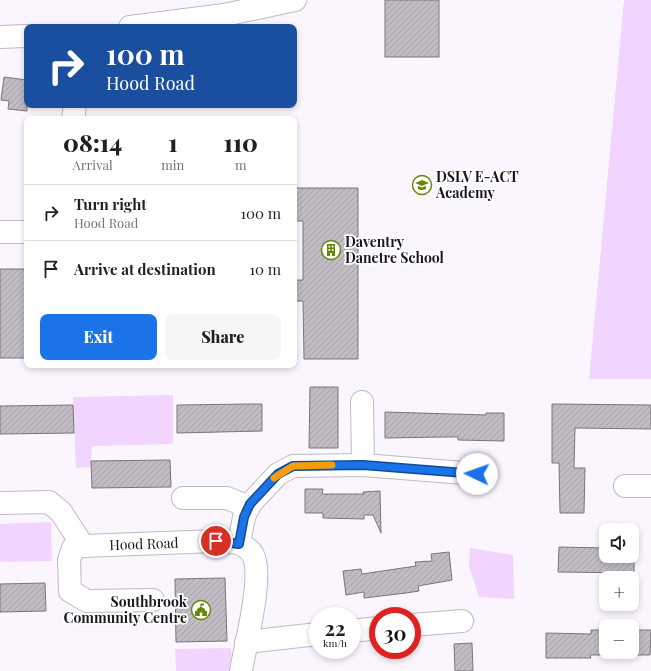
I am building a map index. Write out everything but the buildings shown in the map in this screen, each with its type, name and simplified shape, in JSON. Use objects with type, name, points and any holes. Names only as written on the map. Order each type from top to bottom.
[{"type":"street","points":[[154,24],[224,15],[295,0]]},
{"type":"street","points":[[0,37],[24,36]]},
{"type":"street","points":[[0,232],[24,232]]},
{"type":"street","points":[[362,402],[363,465]]},
{"type":"street","points":[[241,671],[254,606],[255,564],[253,555],[246,547],[239,544],[244,517],[249,507],[278,474],[293,466],[363,465],[477,474]]},
{"type":"street","points":[[626,486],[651,486]]},
{"type":"street","points":[[183,498],[227,498],[249,507]]},
{"type":"street","points":[[0,503],[49,502],[61,512],[78,547],[69,560],[70,592],[87,601],[153,600]]},
{"type":"street","name":"Hood Road","points":[[78,547],[216,541],[239,544]]},
{"type":"street","points":[[421,624],[462,621]]},
{"type":"street","points":[[246,642],[309,635]]},
{"type":"shaded area","points":[[624,0],[651,0],[651,379],[589,379]]},
{"type":"shaded area","points":[[173,395],[173,444],[92,446],[91,467],[76,468],[73,397]]},
{"type":"shaded area","points":[[51,522],[52,561],[0,562],[0,524]]},
{"type":"shaded area","points":[[470,548],[513,555],[514,599],[479,597],[469,567]]},
{"type":"shaded area","points":[[231,648],[233,671],[176,671],[175,649]]},
{"type":"slow traffic","points":[[274,478],[278,474],[293,466],[313,464],[332,465]]},
{"type":"place","name":"DSLV E-ACT Academy","points":[[422,185]]},
{"type":"place","name":"Daventry Danetre School","points":[[331,250]]},
{"type":"place","name":"Southbrook Community Centre","points":[[201,610]]},
{"type":"route","points":[[216,541],[239,544],[244,517],[250,504],[278,474],[293,466],[313,464],[363,465],[477,474]]}]
